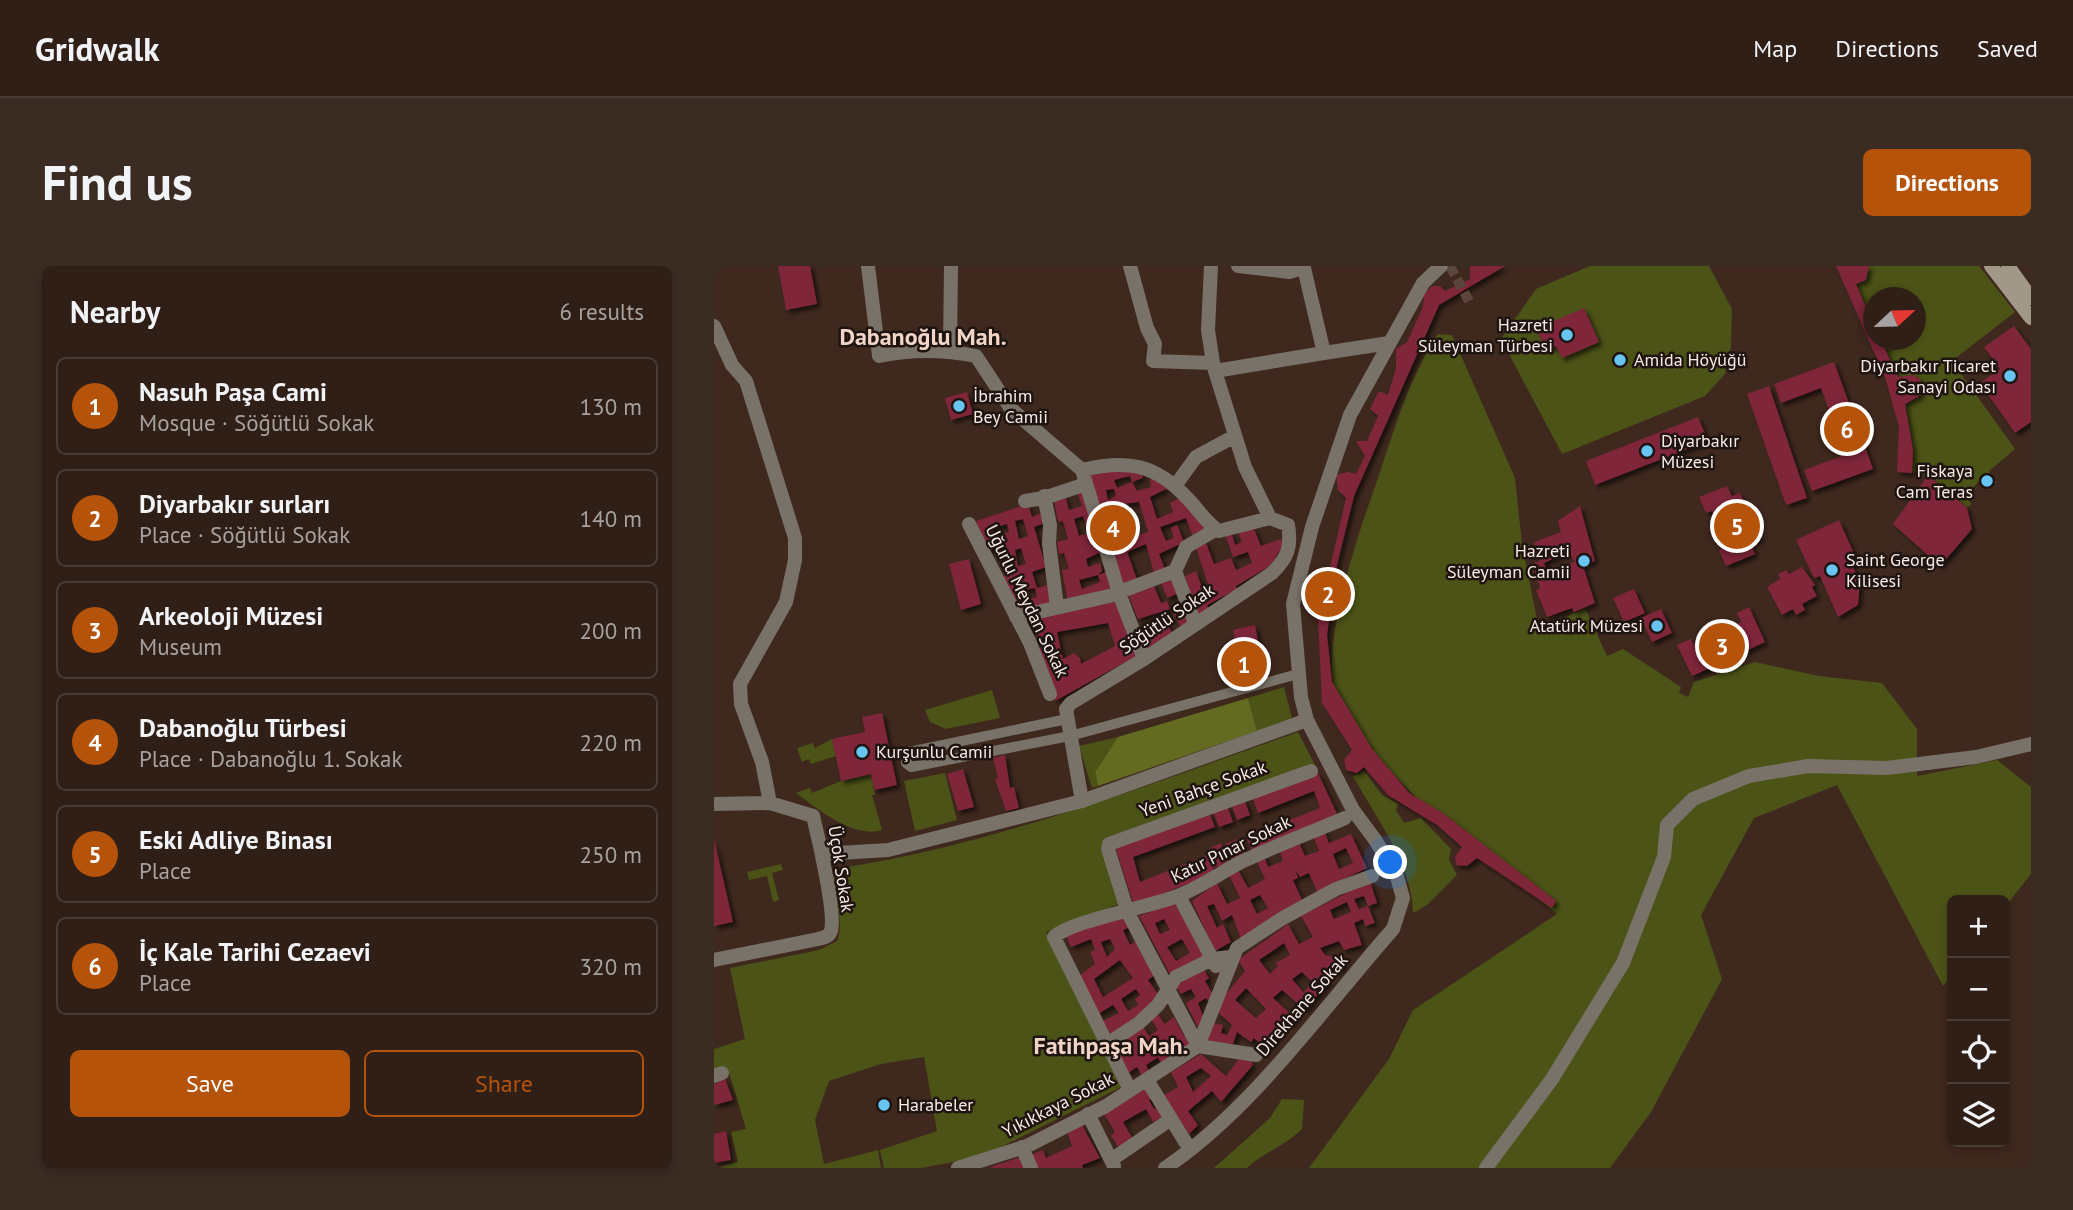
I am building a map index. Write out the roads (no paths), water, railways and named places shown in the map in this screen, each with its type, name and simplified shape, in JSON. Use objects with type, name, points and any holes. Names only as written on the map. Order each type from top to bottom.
[{"type":"main road","points":[[1992,266],[2031,318]]},
{"type":"main road","points":[[2008,266],[2031,298]]},
{"type":"street","points":[[950,351],[951,266]]},
{"type":"street","points":[[1130,266],[1147,328],[1155,344],[1153,360],[1214,367],[1389,343]]},
{"type":"street","points":[[1016,617],[1119,593],[1175,570],[1186,547],[1215,530],[1228,530],[1270,518],[1245,467],[1214,367],[1208,330],[1211,266]]},
{"type":"street","points":[[1238,266],[1289,272],[1305,267],[1324,353]]},
{"type":"street","name":"Direkhane Sokak","points":[[1165,1168],[1214,1129],[1249,1094],[1393,929],[1403,898],[1397,877],[1376,841],[1353,810],[1307,720],[1298,674],[1293,604],[1312,527],[1350,415],[1423,283],[1441,266]]},
{"type":"street","points":[[865,267],[879,356],[907,350],[950,351],[976,356],[1011,409],[1084,477],[1119,593],[1144,659]]},
{"type":"street","points":[[714,326],[732,365],[746,381],[795,538],[795,559],[786,602],[740,684],[741,704],[762,762],[769,803],[714,804]]},
{"type":"street","points":[[1175,486],[1196,457],[1235,436]]},
{"type":"street","points":[[1025,501],[1044,497],[1111,464],[1134,464],[1147,468],[1175,486],[1215,530]]},
{"type":"street","points":[[1044,497],[1057,607]]},
{"type":"street","name":"Söğütlü Sokak","points":[[1066,714],[1071,703],[1144,659],[1272,573],[1287,557],[1290,539],[1287,525],[1270,518]]},
{"type":"street","name":"Uğurlu Meydan Sokak","points":[[969,524],[1016,617],[1050,694]]},
{"type":"street","points":[[1175,570],[1195,623]]},
{"type":"street","points":[[1082,801],[1070,736],[1066,714],[909,752],[906,763],[911,767],[1070,736],[1298,674]]},
{"type":"street","points":[[822,855],[888,850],[1082,801],[1307,720]]},
{"type":"street","points":[[1486,1168],[1552,1079],[1623,963],[1664,857],[1667,825],[1693,799],[1749,776],[1808,766],[1887,768],[1976,757],[2031,744]]},
{"type":"street","name":"Yeni Bahçe Sokak","points":[[1128,913],[1110,859],[1109,844],[1311,771]]},
{"type":"street","name":"Üçok Sokak","points":[[714,960],[827,937],[831,931],[822,855],[813,816],[769,803]]},
{"type":"street","name":"Katır Pınar Sokak","points":[[1107,1044],[1054,937],[1082,924],[1128,913],[1179,896],[1209,883],[1252,856],[1345,818]]},
{"type":"street","points":[[1198,1046],[1231,957],[1237,948],[1283,918],[1336,890],[1372,876]]},
{"type":"street","points":[[1179,896],[1224,978]]},
{"type":"street","points":[[1128,913],[1198,1046]]},
{"type":"street","points":[[1130,1090],[1107,1044],[1139,1023],[1176,978],[1212,959],[1231,957]]},
{"type":"street","points":[[1198,1046],[1256,1055]]},
{"type":"street","name":"Yıkıkkaya Sokak","points":[[963,1168],[1023,1147],[1088,1114],[1147,1080],[1198,1046]]},
{"type":"street","points":[[1147,1080],[1186,1143]]},
{"type":"street","points":[[1088,1114],[1113,1164],[1171,1119]]},
{"type":"street","points":[[1023,1147],[1031,1168]]},
{"type":"tunnel","points":[[1450,266],[1471,305]]},
{"type":"place","name":"Hazreti Süleyman Türbesi","points":[[1567,335]]},
{"type":"place","name":"Amida Höyüğü","points":[[1620,360]]},
{"type":"place","name":"Diyarbakır Ticaret Sanayi Odası","points":[[2010,376]]},
{"type":"place","name":"İbrahim Bey Camii","points":[[959,406]]},
{"type":"place","name":"İç Kale Tarihi Cezaevi","points":[[1847,429]]},
{"type":"place","name":"Diyarbakır Müzesi","points":[[1647,451]]},
{"type":"place","name":"Fiskaya Cam Teras","points":[[1987,481]]},
{"type":"place","name":"Eski Adliye Binası","points":[[1737,526]]},
{"type":"place","name":"Dabanoğlu Türbesi","points":[[1113,528]]},
{"type":"place","name":"Hazreti Süleyman Camii","points":[[1584,561]]},
{"type":"place","name":"Saint George Kilisesi","points":[[1832,570]]},
{"type":"place","name":"Diyarbakır surları","points":[[1328,594]]},
{"type":"place","name":"Atatürk Müzesi","points":[[1657,626]]},
{"type":"place","name":"Arkeoloji Müzesi","points":[[1722,646]]},
{"type":"place","name":"Nasuh Paşa Cami","points":[[1244,664]]},
{"type":"place","name":"Kurşunlu Camii","points":[[862,752]]},
{"type":"place","name":"Harabeler","points":[[884,1105]]},
{"type":"district","name":"Dabanoğlu Mah.","points":[[923,337]]},
{"type":"district","name":"Fatihpaşa Mah.","points":[[1111,1046]]}]
